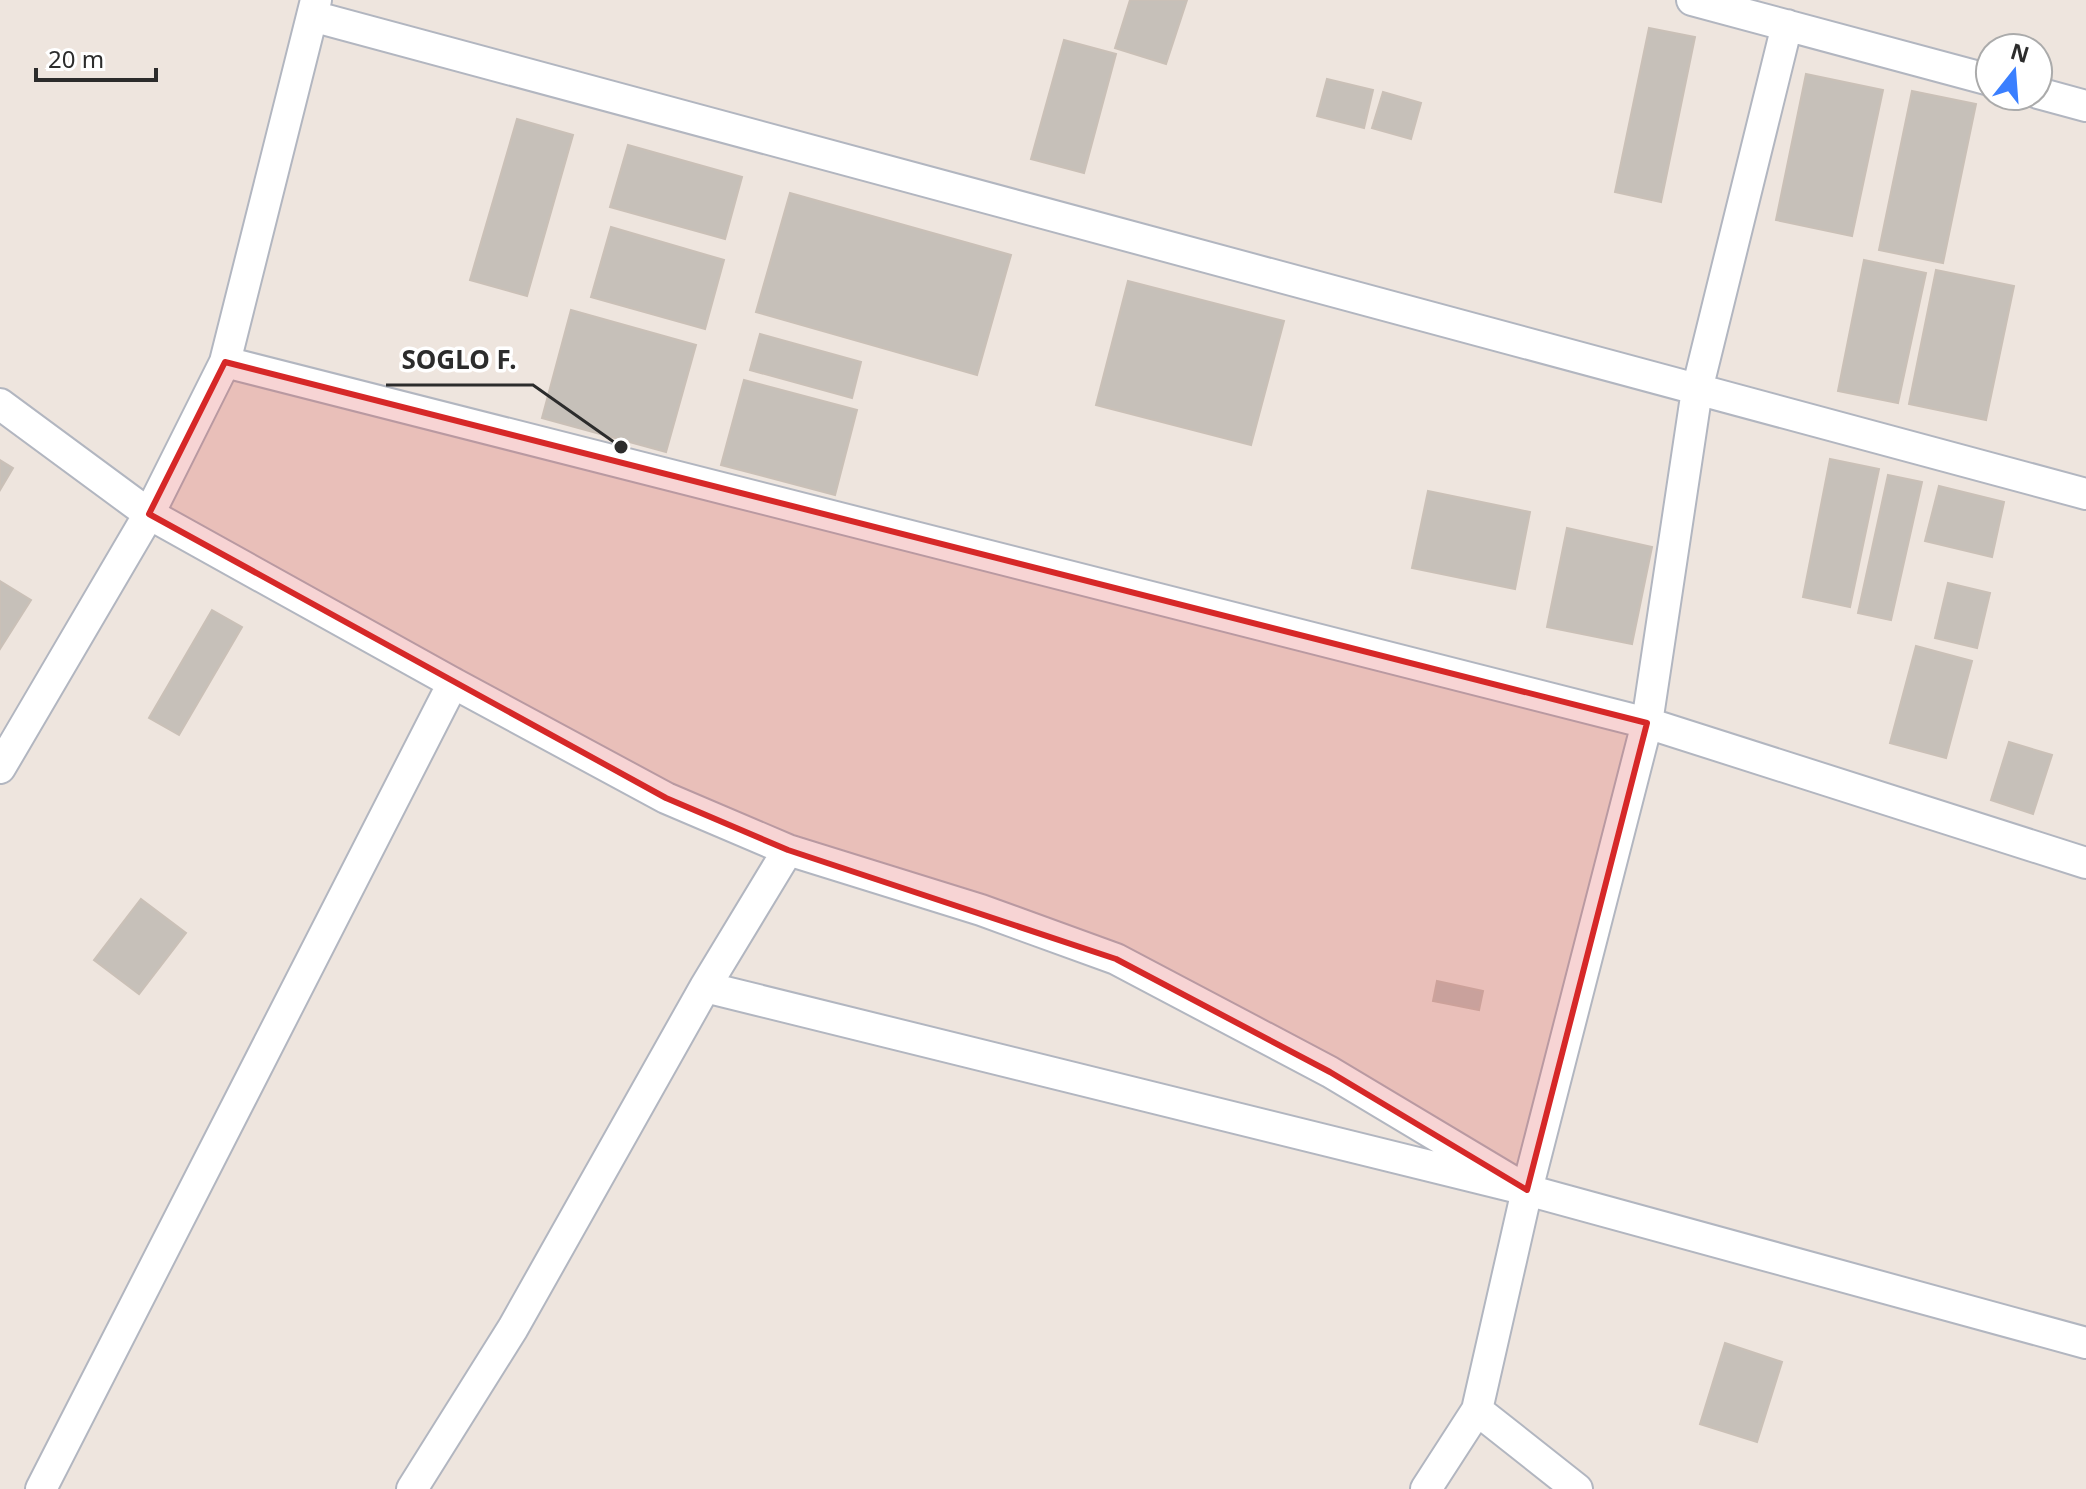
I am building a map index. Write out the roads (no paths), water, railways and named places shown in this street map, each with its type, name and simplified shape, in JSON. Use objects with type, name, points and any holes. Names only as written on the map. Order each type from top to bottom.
[{"type":"street","points":[[1692,0],[1974,76]]},
{"type":"street","points":[[0,768],[149,514],[225,362],[314,8],[1697,390],[2086,494]]},
{"type":"street","points":[[1426,1489],[1477,1410],[1527,1190],[1647,723],[1697,390],[1787,25]]},
{"type":"street","points":[[2054,97],[2086,106]]},
{"type":"street","points":[[225,362],[1647,723],[2086,863]]},
{"type":"street","points":[[0,404],[149,514],[666,798],[788,850],[981,910],[1116,959],[1330,1072],[1527,1190]]},
{"type":"street","points":[[41,1489],[453,683]]},
{"type":"street","points":[[412,1489],[513,1328],[705,987],[788,850]]},
{"type":"street","points":[[705,987],[1527,1190],[2086,1343]]},
{"type":"street","points":[[1477,1410],[1577,1489]]},
{"type":"place","name":"SOGLO F.","points":[[621,447]]}]
